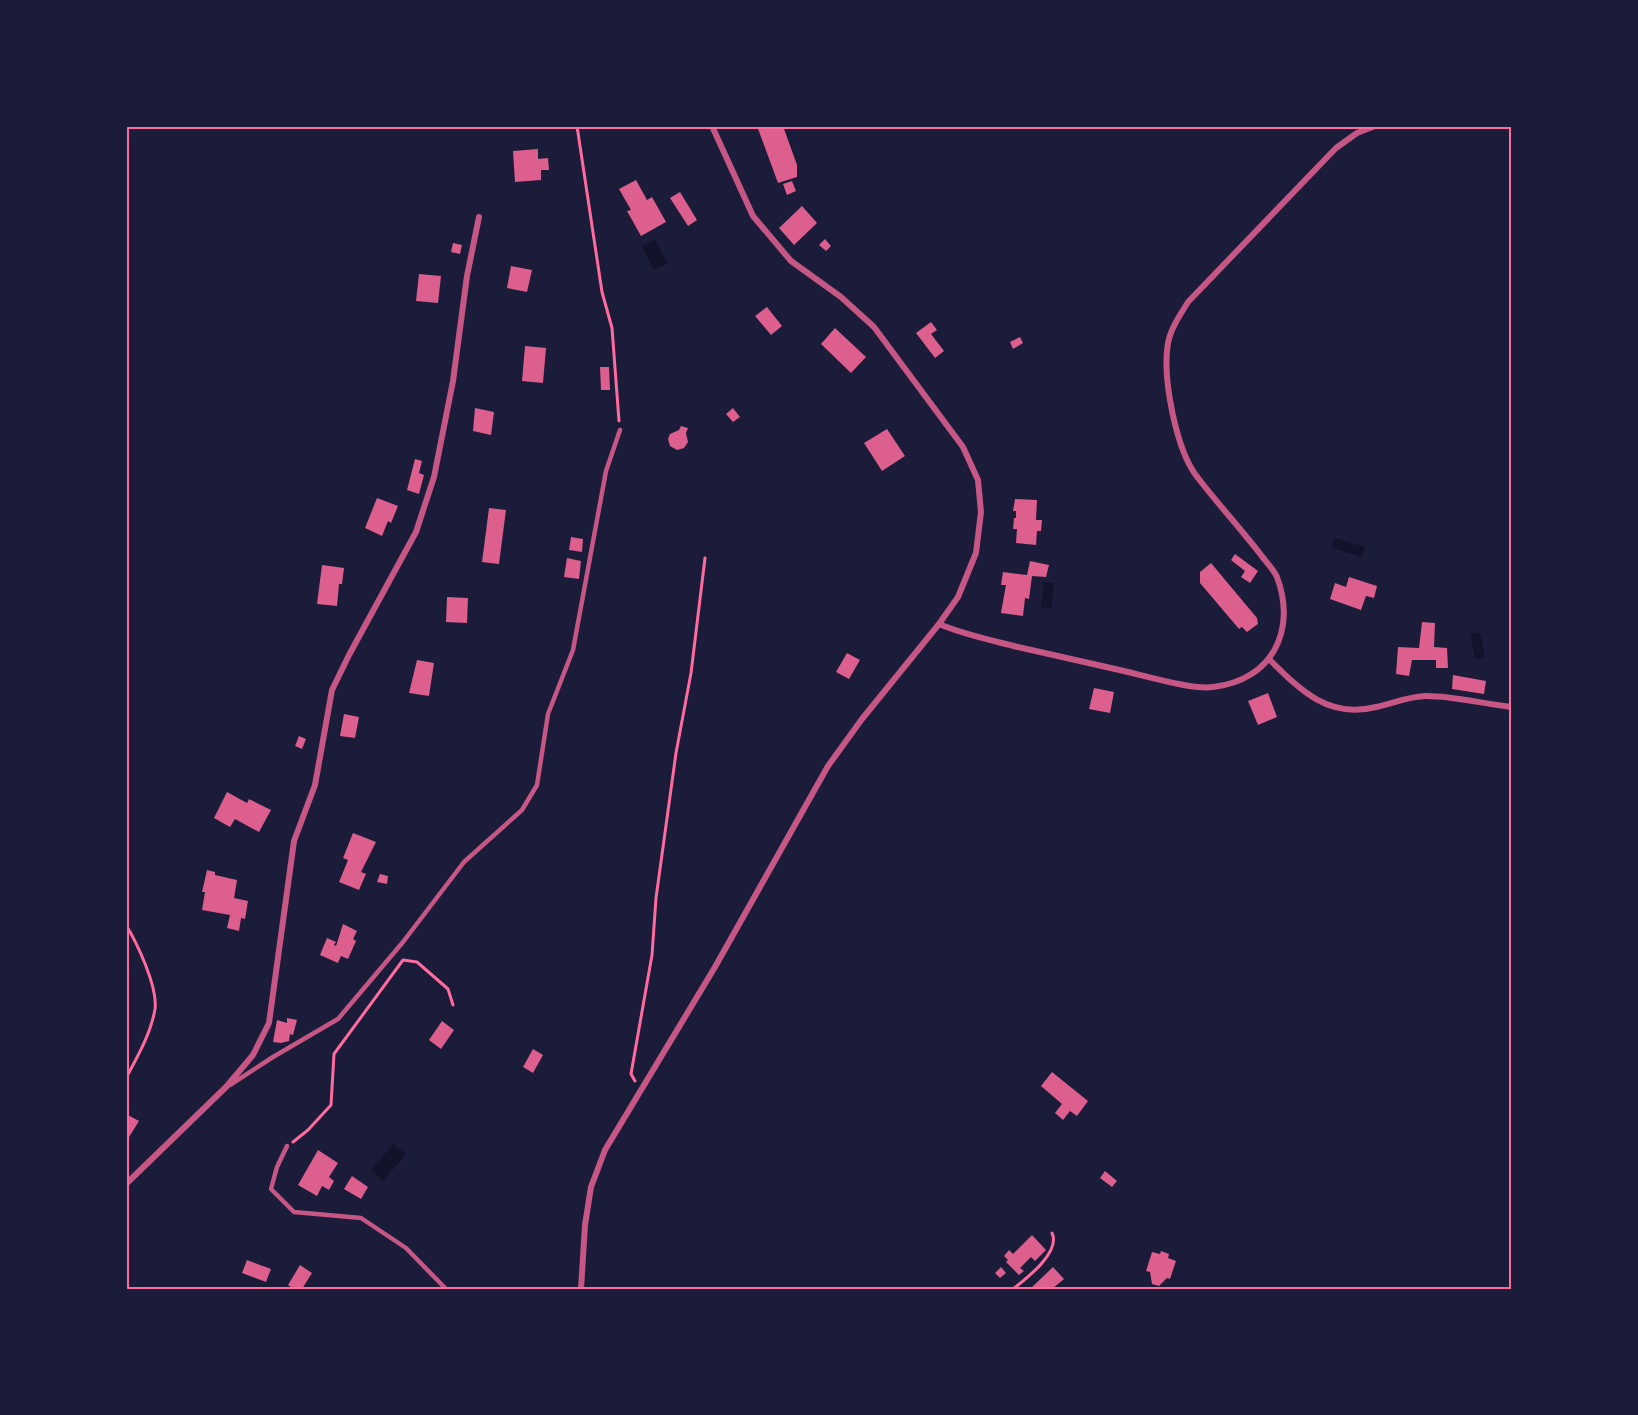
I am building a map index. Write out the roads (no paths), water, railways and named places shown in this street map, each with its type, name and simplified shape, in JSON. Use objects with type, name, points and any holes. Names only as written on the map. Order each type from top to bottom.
[{"type":"street","points":[[581,1289],[585,1225],[591,1187],[605,1150],[715,967],[828,766],[958,597],[976,553],[981,512],[978,480],[963,447],[874,327],[840,297],[791,261],[753,216],[712,126]]},
{"type":"street","points":[[939,624],[959,633],[1039,652],[1176,683],[1212,688],[1242,680],[1270,660],[1280,641],[1284,607],[1276,576],[1195,475],[1179,443],[1166,376],[1168,342],[1188,302],[1319,165],[1336,148],[1357,133],[1375,126]]},
{"type":"street","points":[[126,1184],[226,1087],[253,1055],[268,1023],[294,842],[315,785],[332,690],[416,532],[434,477],[453,381],[467,276],[479,217]]},
{"type":"street","points":[[1270,660],[1295,685],[1317,701],[1341,709],[1364,710],[1424,696],[1512,707]]},
{"type":"lane","points":[[226,1087],[338,1019],[403,942],[464,862],[522,810],[527,802],[537,785],[548,714],[573,650],[606,471],[620,430]]},
{"type":"lane","points":[[287,1146],[277,1167],[271,1189],[294,1212],[361,1218],[406,1248],[446,1289]]}]
